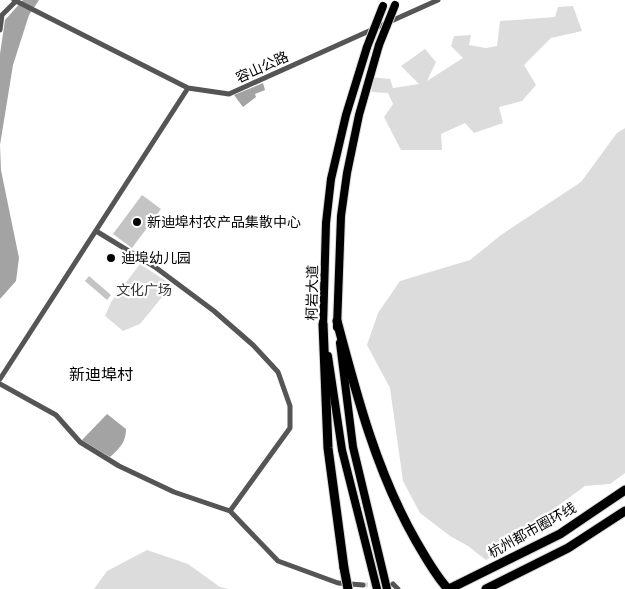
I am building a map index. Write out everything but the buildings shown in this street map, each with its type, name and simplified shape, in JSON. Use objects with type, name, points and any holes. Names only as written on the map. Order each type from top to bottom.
[{"type":"highway","points":[[337,321],[367,427],[386,480],[428,563],[439,580],[448,589]]},
{"type":"highway","points":[[323,324],[328,448],[348,589]]},
{"type":"highway","name":"杭州都市圈环线","points":[[448,589],[560,534],[625,490]]},
{"type":"highway","points":[[486,589],[568,548],[625,511]]},
{"type":"main road","name":"柯岩大道","points":[[386,589],[353,447],[337,321],[341,216],[347,173],[358,115],[379,45],[396,2]]},
{"type":"main road","name":"柯岩大道","points":[[377,589],[342,450],[323,324],[326,223],[331,179],[346,115],[367,47],[385,3]]},
{"type":"street","name":"容山公路","points":[[17,1],[188,88],[229,94],[438,0]]},
{"type":"street","points":[[0,30],[2,15],[17,1]]},
{"type":"street","points":[[0,379],[188,88]]},
{"type":"street","points":[[96,231],[155,267],[214,311],[253,345],[278,372],[290,406],[290,428],[230,511]]},
{"type":"street","points":[[0,384],[56,415],[80,442],[119,466],[174,492],[230,511],[278,561],[338,583],[363,585]]},
{"type":"street","points":[[393,584],[398,589]]},
{"type":"green space","points":[[573,6],[582,31],[551,38],[524,65],[536,85],[522,101],[499,107],[503,123],[474,133],[465,123],[441,134],[442,150],[401,150],[384,117],[393,104],[388,93],[372,92],[370,77],[390,79],[393,88],[419,84],[401,66],[425,49],[436,62],[427,81],[463,58],[451,46],[454,36],[471,35],[469,45],[486,48],[497,46],[500,21],[555,17],[558,7]]},
{"type":"green space","points":[[625,128],[625,473],[610,484],[585,486],[548,513],[539,531],[486,560],[420,513],[403,481],[390,388],[367,345],[378,313],[400,281],[470,260],[501,235],[581,182],[617,133]]},
{"type":"green space","name":"文化广场","points":[[140,264],[172,285],[140,324],[123,331],[105,316],[111,302]]},
{"type":"green space","points":[[147,550],[188,564],[220,587],[229,589],[94,589],[107,571]]},
{"type":"shaded area","points":[[23,0],[39,0],[29,15],[13,65],[0,145],[0,54],[5,20]]},
{"type":"shaded area","points":[[263,83],[265,90],[255,94],[256,97],[243,107],[234,95]]},
{"type":"shaded area","points":[[0,145],[1,170],[19,258],[16,281],[0,299]]},
{"type":"shaded area","points":[[107,414],[126,429],[122,444],[110,457],[82,440]]},
{"type":"tunnel","points":[[363,585],[388,584]]},
{"type":"place","name":"新迪埠村农产品集散中心","points":[[137,222]]},
{"type":"place","name":"迪埠幼儿园","points":[[111,258]]},
{"type":"district","name":"新迪埠村","points":[[101,374]]}]
